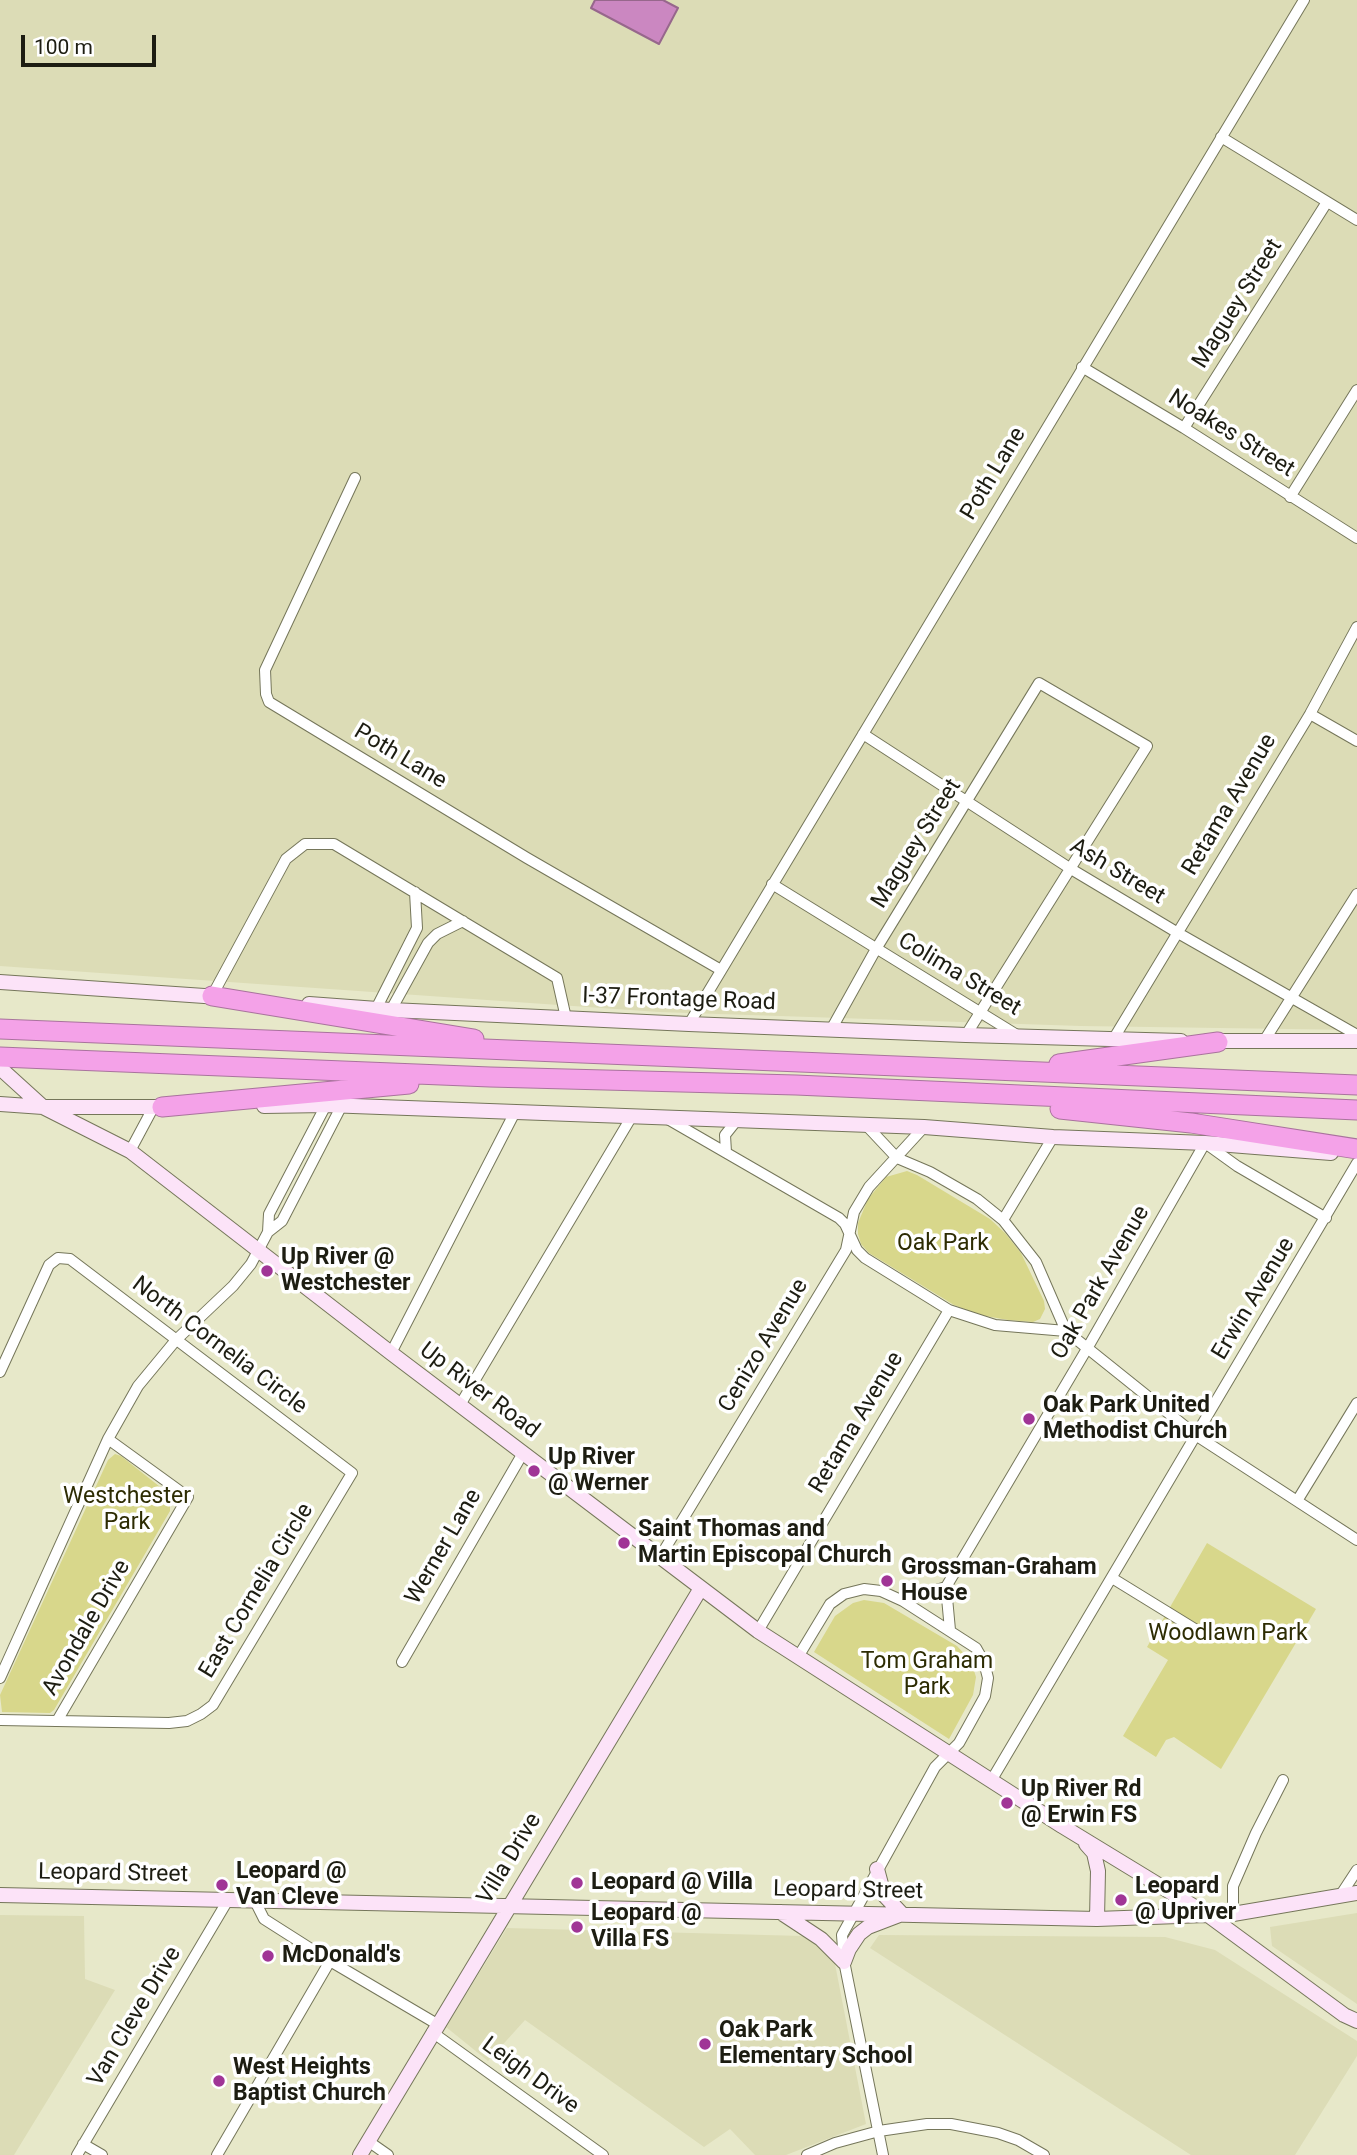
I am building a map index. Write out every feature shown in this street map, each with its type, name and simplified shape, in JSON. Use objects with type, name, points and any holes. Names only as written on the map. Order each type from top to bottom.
[{"type":"highway","points":[[212,996],[478,1040],[522,1052]]},
{"type":"highway","points":[[0,1029],[1357,1085]]},
{"type":"highway","points":[[1005,1072],[1218,1042]]},
{"type":"highway","points":[[0,1058],[889,1089],[1357,1110]]},
{"type":"highway","points":[[158,1107],[490,1077]]},
{"type":"highway","points":[[889,1089],[927,1098],[1191,1124],[1357,1149]]},
{"type":"main road","name":"I-37 Frontage Road","points":[[0,982],[391,1010],[689,1024],[1218,1042],[1357,1041]]},
{"type":"main road","name":"Up River Road","points":[[0,1068],[43,1107],[130,1151],[758,1631],[1080,1838],[1209,1916],[1344,2015],[1357,2021]]},
{"type":"main road","points":[[0,1104],[43,1107],[342,1105],[515,1111],[924,1127],[1053,1137],[1205,1143],[1357,1155]]},
{"type":"main road","name":"Villa Drive","points":[[360,2155],[701,1588]]},
{"type":"main road","points":[[1080,1838],[1094,1853],[1098,1871],[1097,1919]]},
{"type":"main road","points":[[780,1912],[821,1939],[844,1962],[859,1934],[868,1927],[902,1914],[884,1895],[877,1869]]},
{"type":"main road","name":"Leopard Street","points":[[0,1895],[1097,1919],[1233,1914],[1357,1893]]},
{"type":"street","name":"Poth Lane","points":[[689,1024],[1304,0]]},
{"type":"street","points":[[1220,137],[1357,220]]},
{"type":"street","name":"Maguey Street","points":[[1184,428],[1327,202]]},
{"type":"street","name":"Noakes Street","points":[[1082,367],[1357,538]]},
{"type":"street","points":[[1290,497],[1357,390]]},
{"type":"street","name":"Poth Lane","points":[[355,478],[265,670],[269,702],[527,858],[721,970]]},
{"type":"street","name":"Retama Avenue","points":[[1114,1038],[1310,713],[1357,627]]},
{"type":"street","name":"Maguey Street","points":[[832,1028],[876,949],[1039,683],[1147,746],[1071,869]]},
{"type":"street","points":[[1310,713],[1357,741]]},
{"type":"street","name":"Ash Street","points":[[863,734],[1071,869],[1357,1035]]},
{"type":"street","points":[[212,996],[286,859],[305,844],[334,844],[557,978],[566,1018]]},
{"type":"street","points":[[966,1035],[1071,869]]},
{"type":"street","name":"Colima Street","points":[[772,884],[1017,1035]]},
{"type":"street","points":[[376,1009],[418,920],[415,892]]},
{"type":"street","points":[[1264,1041],[1357,894]]},
{"type":"street","points":[[391,1010],[421,953],[437,934],[463,922]]},
{"type":"street","points":[[408,946],[421,953]]},
{"type":"street","points":[[0,1678],[108,1439],[138,1386],[176,1340],[233,1286],[259,1250],[268,1232],[269,1214],[326,1105]]},
{"type":"street","points":[[268,1232],[282,1221],[342,1105]]},
{"type":"street","points":[[130,1151],[158,1107]]},
{"type":"street","points":[[391,1353],[515,1111]]},
{"type":"street","points":[[460,1405],[632,1116]]},
{"type":"street","points":[[666,1118],[839,1218],[857,1250],[865,1258],[948,1310],[995,1325],[1066,1331]]},
{"type":"street","points":[[726,1153],[725,1135],[737,1120]]},
{"type":"street","points":[[866,1125],[897,1158],[977,1199],[1003,1220],[1023,1242],[1036,1262],[1066,1331],[1197,1436],[1357,1540]]},
{"type":"street","name":"Cenizo Avenue","points":[[660,1557],[846,1250],[854,1212],[869,1187],[924,1127]]},
{"type":"street","points":[[1003,1220],[1053,1137]]},
{"type":"street","points":[[1205,1143],[1237,1166],[1326,1218]]},
{"type":"street","name":"Oak Park Avenue","points":[[946,1587],[1205,1143]]},
{"type":"street","points":[[1237,1166],[1238,1153],[1242,1146]]},
{"type":"street","name":"Erwin Avenue","points":[[991,1781],[1357,1163]]},
{"type":"street","name":"North Cornelia Circle","points":[[0,1372],[49,1265],[58,1258],[70,1259],[352,1472]]},
{"type":"street","name":"Retama Avenue","points":[[758,1631],[948,1310]]},
{"type":"street","points":[[1297,1500],[1357,1402]]},
{"type":"street","name":"Avondale Drive","points":[[58,1721],[188,1497],[108,1439]]},
{"type":"street","name":"Werner Lane","points":[[402,1662],[523,1453]]},
{"type":"street","name":"East Cornelia Circle","points":[[58,1721],[169,1723],[187,1721],[214,1704],[352,1472]]},
{"type":"street","points":[[1112,1578],[1202,1634]]},
{"type":"street","points":[[903,1601],[946,1587],[950,1630]]},
{"type":"street","points":[[798,1657],[830,1604],[844,1594],[864,1589],[881,1591],[903,1601],[976,1648],[984,1661],[988,1678],[985,1696],[959,1743],[935,1767],[842,1935],[844,1962],[883,2155]]},
{"type":"street","points":[[0,1720],[58,1721]]},
{"type":"street","points":[[1233,1914],[1233,1886],[1283,1780]]},
{"type":"street","points":[[1340,1896],[1357,1870]]},
{"type":"street","name":"Van Cleve Drive","points":[[77,2155],[229,1900]]},
{"type":"street","name":"Leigh Drive","points":[[255,1901],[264,1919],[435,2028],[603,2155]]},
{"type":"street","points":[[217,2155],[330,1961]]},
{"type":"street","points":[[807,2155],[835,2143],[879,2131],[927,2124],[975,2127],[1018,2140],[1044,2155]]},
{"type":"street","points":[[368,2141],[388,2155]]},
{"type":"street","points":[[83,2144],[102,2155]]},
{"type":"shaded area","points":[[0,0],[1357,0],[1357,1030],[1081,1026],[659,1012],[0,966]]},
{"type":"shaded area","points":[[595,0],[663,0],[678,8],[659,44],[591,8]]},
{"type":"shaded area","points":[[1357,1913],[1357,2004],[1272,1946],[1270,1927]]},
{"type":"shaded area","points":[[0,1915],[84,1916],[85,1979],[115,1990],[14,2155],[0,2155]]},
{"type":"shaded area","name":"Oak Park Elementary School","points":[[507,1928],[802,1936],[822,1948],[835,1964],[866,2124],[786,2155],[755,2155],[730,2129],[704,2147],[525,2020],[488,2061],[446,2027]]},
{"type":"shaded area","points":[[879,1935],[1165,1937],[1215,1950],[1357,2041],[1357,2056],[1295,2155],[1191,2155],[870,1948]]},
{"type":"green space","name":"Oak Park","points":[[907,1171],[990,1219],[1005,1233],[1021,1253],[1044,1301],[1045,1309],[1040,1319],[1033,1322],[1008,1320],[980,1315],[954,1305],[869,1253],[861,1244],[858,1234],[858,1223],[868,1199],[886,1177]]},
{"type":"green space","name":"Westchester Park","points":[[115,1454],[164,1490],[170,1499],[170,1511],[54,1710],[50,1713],[2,1712],[0,1695],[108,1460]]},
{"type":"green space","name":"Woodlawn Park","points":[[1207,1543],[1316,1609],[1221,1769],[1174,1737],[1166,1740],[1156,1757],[1123,1736],[1168,1660],[1147,1647]]},
{"type":"green space","name":"Tom Graham Park","points":[[864,1600],[884,1603],[957,1646],[971,1661],[976,1677],[973,1695],[949,1739],[814,1652],[835,1616],[853,1603]]},
{"type":"place","name":"Up River @ Westchester","points":[[267,1271]]},
{"type":"place","name":"Oak Park United Methodist Church","points":[[1029,1419]]},
{"type":"place","name":"Up River @ Werner","points":[[534,1471]]},
{"type":"place","name":"Saint Thomas and Martin Episcopal Church","points":[[624,1543]]},
{"type":"place","name":"Grossman-Graham House","points":[[887,1581]]},
{"type":"place","name":"Up River Rd @ Erwin FS","points":[[1007,1803]]},
{"type":"place","name":"Leopard @ Villa","points":[[577,1883]]},
{"type":"place","name":"Leopard @ Van Cleve","points":[[222,1885]]},
{"type":"place","name":"Leopard @ Upriver","points":[[1121,1900]]},
{"type":"place","name":"Leopard @ Villa FS","points":[[577,1927]]},
{"type":"place","name":"McDonald's","points":[[268,1956]]},
{"type":"place","name":"Oak Park Elementary School","points":[[705,2044]]},
{"type":"place","name":"West Heights Baptist Church","points":[[219,2081]]}]
